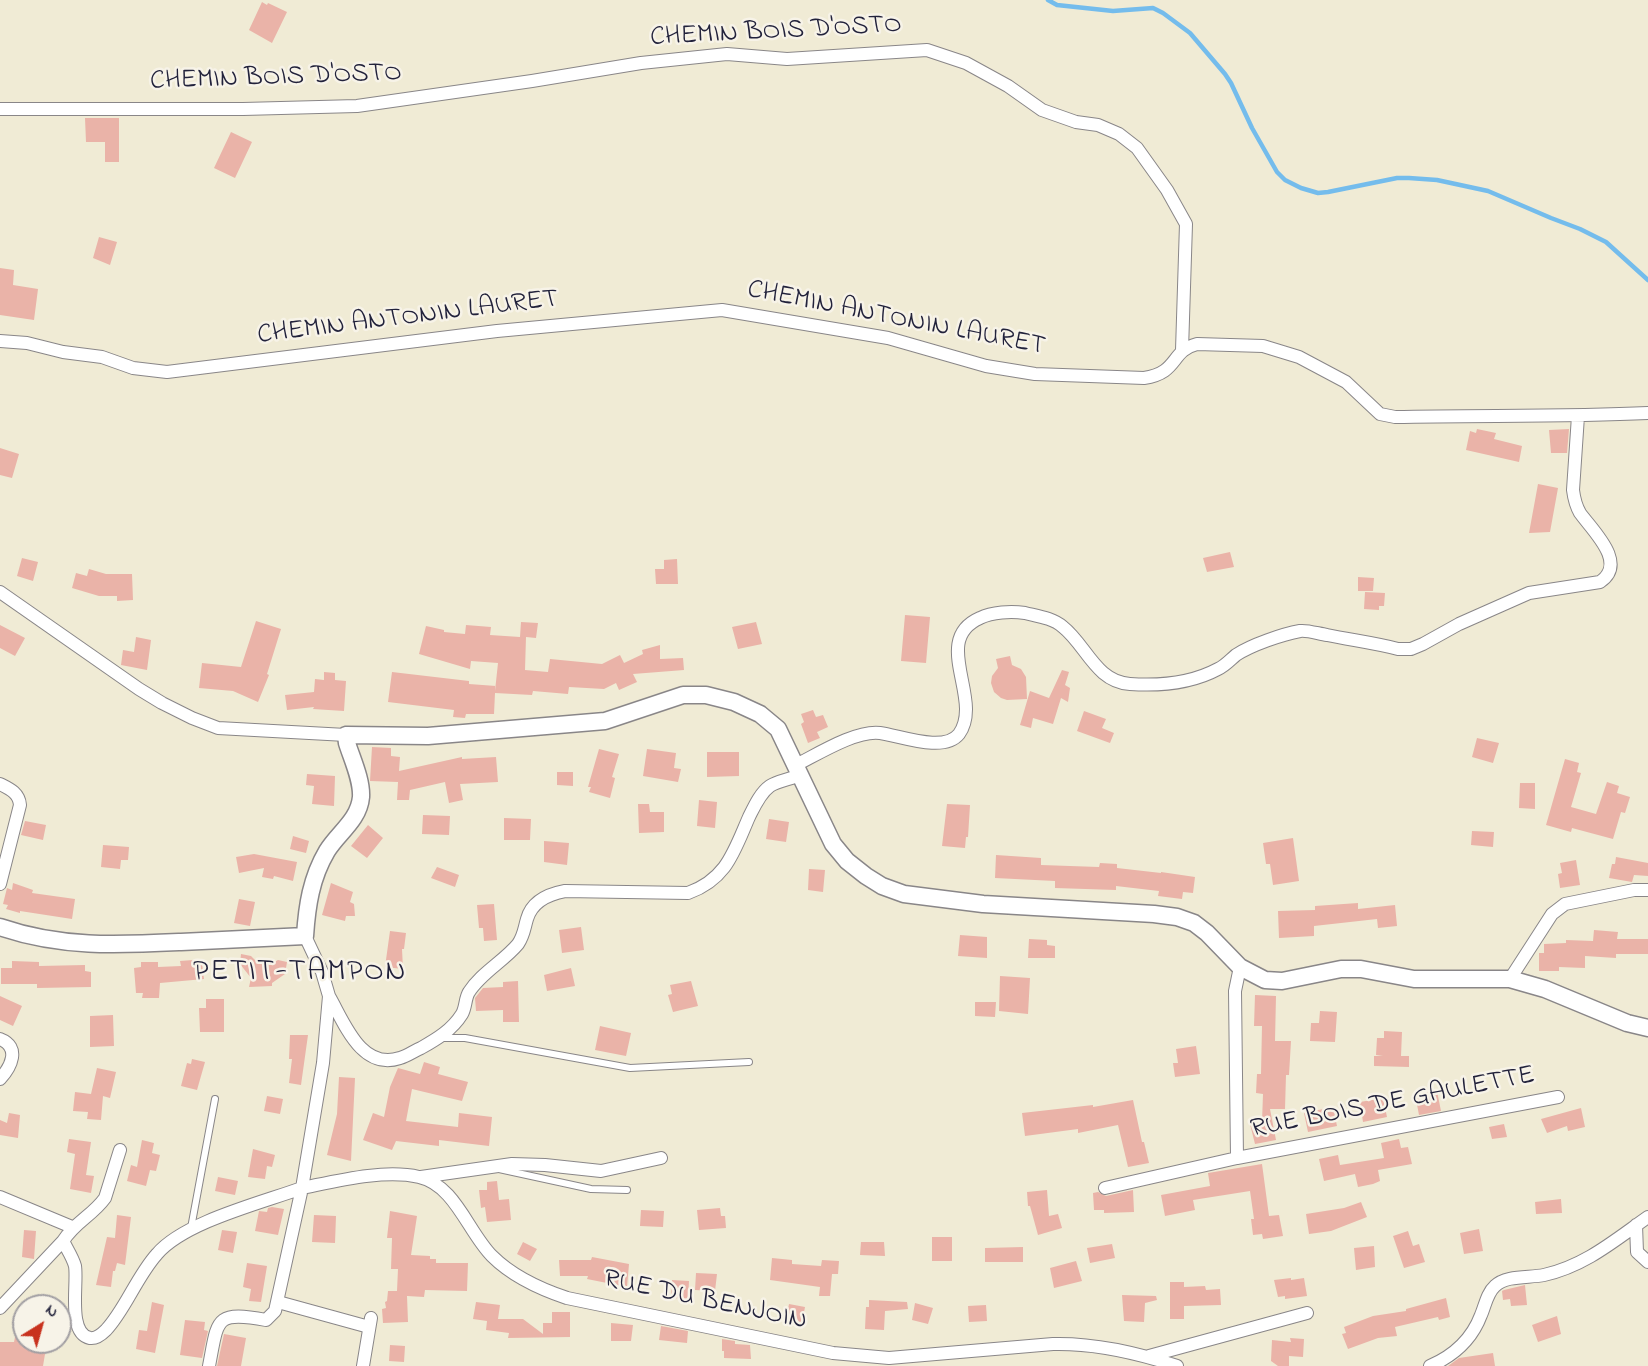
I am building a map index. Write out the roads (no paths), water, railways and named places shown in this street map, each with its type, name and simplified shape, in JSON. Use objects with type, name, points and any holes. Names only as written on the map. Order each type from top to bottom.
[{"type":"street","name":"CHEMIN BOIS D'OSTO","points":[[0,109],[243,109],[357,106],[640,63],[716,55],[787,59],[927,50],[966,63],[1008,86],[1042,110],[1076,122],[1098,125],[1119,134],[1137,148],[1167,190],[1185,224],[1182,350]]},
{"type":"street","name":"CHEMIN ANTONIN LAURET","points":[[0,341],[27,343],[102,357],[133,368],[167,372],[497,331],[722,310],[888,338],[986,366],[1035,374],[1144,378],[1166,371],[1182,350]]},
{"type":"street","points":[[1182,350],[1197,344],[1263,346],[1299,357],[1346,382],[1380,414],[1395,417],[1530,414],[1578,416],[1648,413]]},
{"type":"street","points":[[346,735],[361,794],[359,806],[354,817],[328,850],[316,871],[308,901],[304,936],[322,972],[329,996],[355,1042],[364,1052],[375,1058],[387,1060],[401,1058],[439,1038],[453,1026],[464,1012],[469,993],[518,943],[525,932],[527,918],[542,899],[566,891],[688,892],[704,887],[724,869],[755,804],[770,786],[842,743],[878,733],[942,743],[952,740],[959,733],[963,723],[965,707],[957,644],[967,626],[980,618],[992,614],[1018,612],[1041,616],[1061,625],[1079,643],[1099,670],[1118,682],[1168,683],[1200,677],[1221,668],[1238,654],[1269,640],[1302,631],[1398,649],[1411,649],[1459,624],[1529,593],[1600,582],[1609,574],[1612,562],[1607,551],[1579,512],[1573,490],[1578,416]]},
{"type":"street","points":[[0,592],[139,689],[192,718],[218,728],[346,735],[428,736],[604,721],[683,695],[706,696],[734,702],[760,714],[778,729],[833,844],[847,861],[882,886],[904,894],[983,904],[1177,917],[1194,923],[1240,967],[1265,980],[1282,981],[1341,969],[1361,969],[1414,979],[1510,979],[1545,989],[1627,1023],[1648,1028]]},
{"type":"street","points":[[0,784],[19,798],[20,805],[0,884]]},
{"type":"street","points":[[1510,979],[1552,914],[1565,904],[1634,890],[1648,890]]},
{"type":"street","points":[[0,927],[18,934],[58,942],[127,944],[304,936]]},
{"type":"street","name":"RUE BOIS DE GAULETTE","points":[[1237,1158],[1235,991],[1240,967]]},
{"type":"street","points":[[208,1366],[216,1330],[221,1322],[232,1315],[266,1320],[273,1315],[278,1302],[302,1188],[323,1063],[329,996]]},
{"type":"street","points":[[0,1039],[11,1048],[13,1059],[11,1066],[0,1079]]},
{"type":"street","name":"RUE BOIS DE GAULETTE","points":[[1105,1188],[1237,1158],[1558,1097]]},
{"type":"street","points":[[0,1308],[63,1241],[72,1227],[105,1198],[120,1150]]},
{"type":"street","points":[[421,1177],[512,1164],[602,1171],[661,1158]]},
{"type":"street","name":"RUE DU BENJOIN","points":[[63,1241],[75,1264],[76,1323],[84,1334],[89,1338],[94,1338],[109,1326],[146,1267],[159,1251],[173,1238],[191,1229],[302,1188],[341,1180],[387,1175],[421,1177],[436,1184],[449,1196],[480,1242],[506,1268],[545,1291],[567,1298],[861,1357],[889,1358],[1076,1343],[1147,1356],[1177,1366]]},
{"type":"street","points":[[0,1197],[72,1227]]},
{"type":"street","points":[[1430,1366],[1452,1353],[1468,1338],[1476,1328],[1491,1290],[1496,1285],[1502,1281],[1539,1276],[1570,1267],[1600,1252],[1648,1217]]},
{"type":"street","points":[[1636,1225],[1637,1252],[1648,1262]]},
{"type":"street","points":[[278,1302],[370,1322],[363,1366]]},
{"type":"street","name":"RUE DU BENJOIN","points":[[1147,1356],[1307,1313]]},
{"type":"lane","points":[[439,1038],[465,1038],[630,1068],[749,1062]]},
{"type":"lane","points":[[191,1229],[215,1099]]},
{"type":"lane","points":[[493,1167],[591,1189],[627,1190]]},
{"type":"waterway","points":[[1048,0],[1057,5],[1113,11],[1153,8],[1190,33],[1231,83],[1252,128],[1277,172],[1285,180],[1301,188],[1318,193],[1397,178],[1409,178],[1437,180],[1488,191],[1606,242],[1648,280]]},
{"type":"district","name":"PETIT-TAMPON","points":[[300,974]]}]
